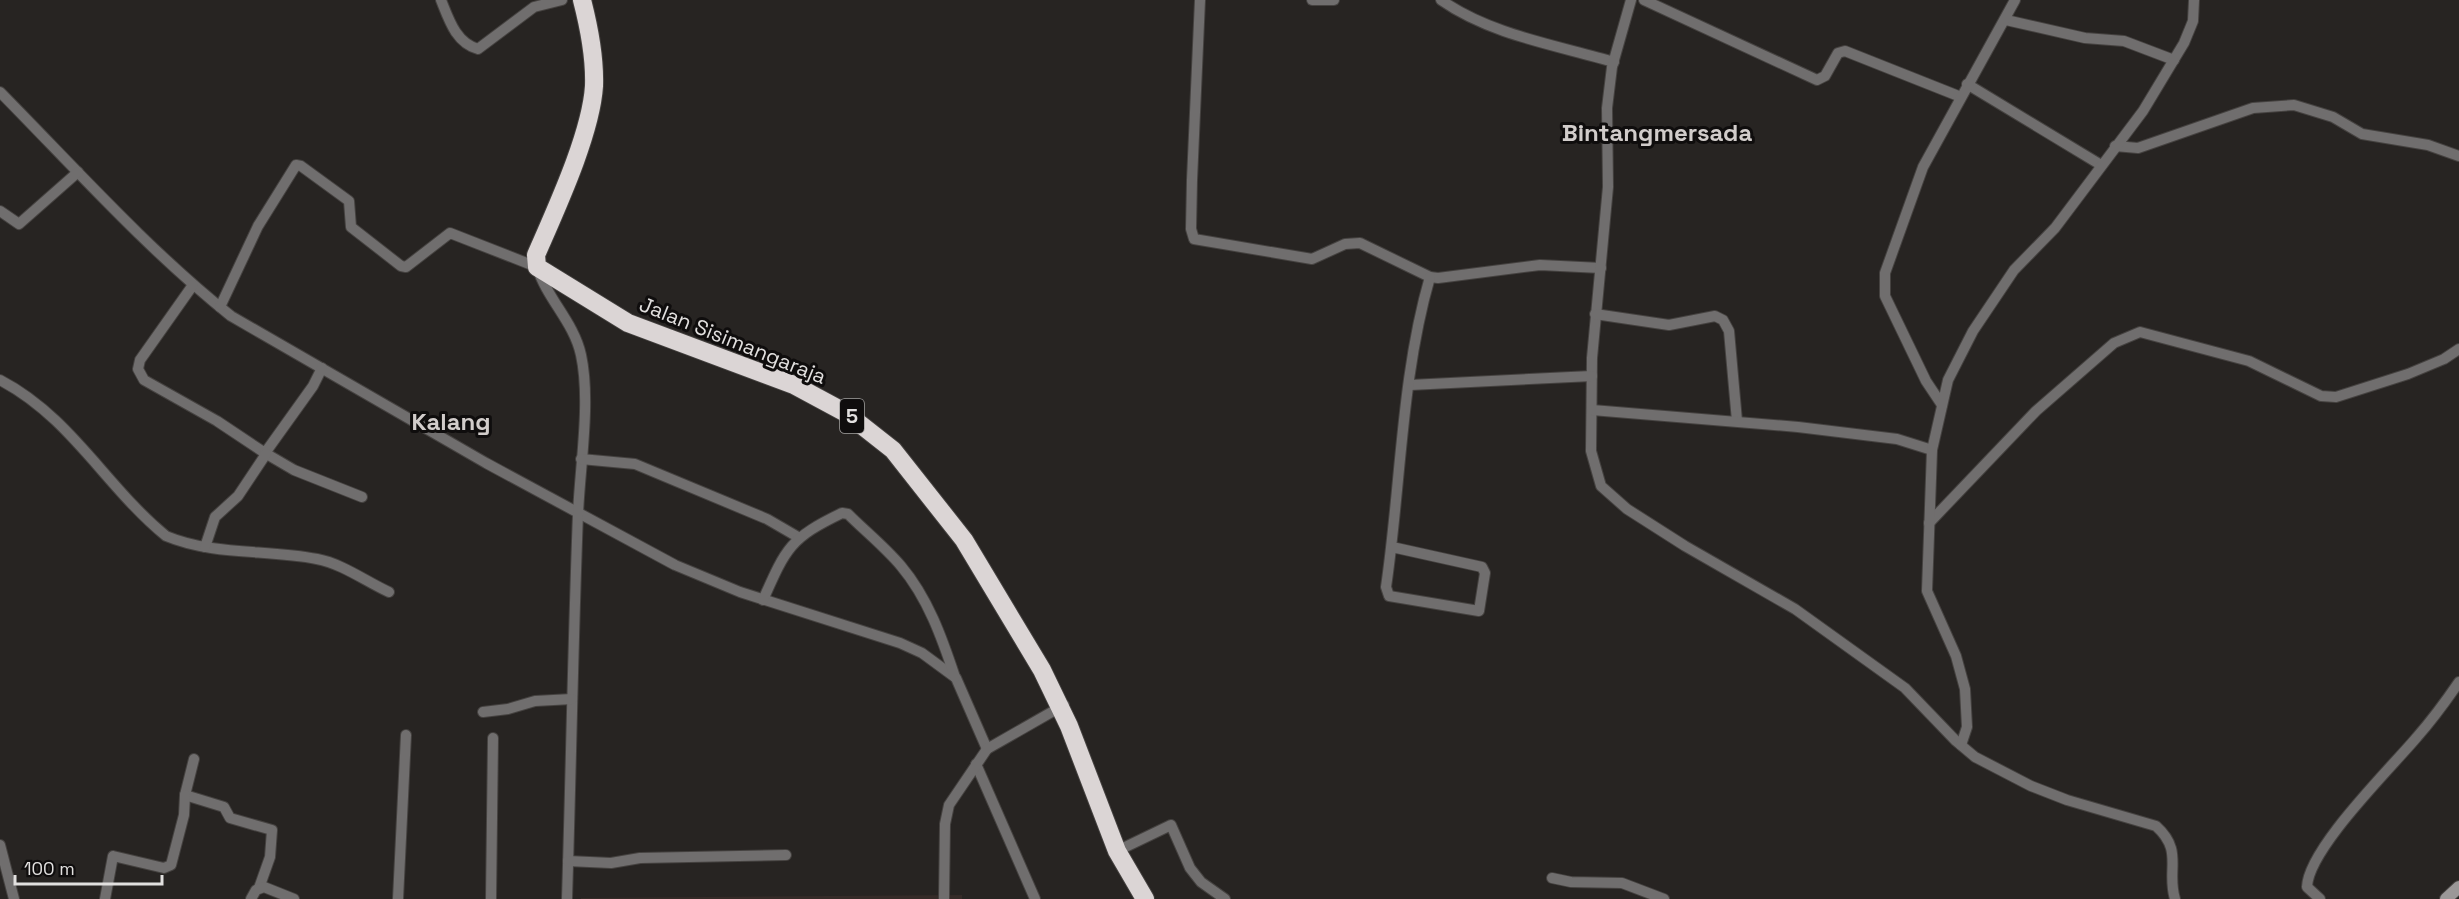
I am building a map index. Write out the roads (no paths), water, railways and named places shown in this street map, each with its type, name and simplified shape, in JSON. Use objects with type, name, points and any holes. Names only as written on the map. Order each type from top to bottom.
[{"type":"highway","points":[[537,267],[536,255],[571,170],[590,109],[594,85],[592,50],[582,0]]},
{"type":"highway","name":"Jalan Sisimangaraja","points":[[537,267],[628,323],[794,385],[846,413],[876,434],[908,468],[964,540],[995,589],[1060,703],[1118,850],[1142,897]]},
{"type":"street","points":[[441,0],[458,35],[467,46],[478,49],[534,7],[562,0]]},
{"type":"street","points":[[1200,0],[1191,229],[1194,239],[1312,260],[1345,244],[1360,243],[1430,277],[1540,265],[1601,268]]},
{"type":"street","points":[[1312,0],[1334,0]]},
{"type":"street","points":[[1442,0],[1461,14],[1488,26],[1614,62]]},
{"type":"street","points":[[1631,0],[1614,62],[1607,108],[1608,186],[1595,314],[1592,376],[1592,461],[1597,479],[1605,491],[1685,546],[1795,609],[1905,688],[1975,757],[2031,786],[2067,800],[2156,826],[2164,833],[2174,854],[2173,891],[2175,899]]},
{"type":"street","points":[[1644,0],[1817,80],[1825,76],[1838,53],[1845,51],[1961,97]]},
{"type":"street","points":[[1942,405],[1926,381],[1904,339],[1885,296],[1883,283],[1923,167],[2015,0]]},
{"type":"street","points":[[1961,745],[1967,727],[1968,708],[1956,656],[1927,591],[1932,450],[1942,405],[1953,371],[1988,308],[2014,270],[2055,228],[2143,111],[2174,60],[2193,21],[2194,0]]},
{"type":"street","points":[[2006,20],[2085,38],[2124,41],[2174,60]]},
{"type":"street","points":[[1967,84],[2101,165]]},
{"type":"street","points":[[0,92],[193,285],[220,307],[486,463],[675,565],[763,600],[900,643],[922,653],[956,678]]},
{"type":"street","points":[[2115,146],[2138,148],[2253,108],[2294,105],[2333,117],[2362,134],[2428,145],[2459,156]]},
{"type":"street","points":[[220,307],[258,226],[296,165],[301,166],[349,201],[352,208],[349,218],[351,227],[401,266],[406,267],[450,233],[537,267],[545,289],[556,302],[575,336],[581,354],[585,382],[578,511],[567,899]]},
{"type":"street","points":[[0,211],[19,224],[78,172]]},
{"type":"street","points":[[1392,548],[1482,567],[1485,573],[1479,611],[1389,596],[1386,587],[1410,385],[1423,301],[1430,277]]},
{"type":"street","points":[[193,285],[140,360],[139,375],[294,470],[362,496]]},
{"type":"street","points":[[1595,314],[1669,325],[1715,316],[1723,320],[1729,331],[1737,421]]},
{"type":"street","points":[[1929,524],[2036,411],[2114,343],[2140,332],[2249,361],[2321,396],[2336,397],[2408,374],[2444,359],[2459,349]]},
{"type":"street","points":[[205,547],[215,517],[238,496],[313,386],[322,368]]},
{"type":"street","points":[[1410,385],[1592,376]]},
{"type":"street","points":[[0,380],[32,399],[61,423],[159,531],[185,544],[326,561],[389,592]]},
{"type":"street","points":[[1592,410],[1737,421],[1897,439],[1932,450]]},
{"type":"street","points":[[581,459],[635,464],[767,519],[798,537]]},
{"type":"street","points":[[763,600],[780,563],[798,537],[842,513],[848,514],[901,566],[931,615],[987,749]]},
{"type":"street","points":[[2320,899],[2307,887],[2316,859],[2366,794],[2417,738],[2459,682]]},
{"type":"street","points":[[483,712],[508,709],[535,701],[572,699]]},
{"type":"street","points":[[944,899],[946,815],[949,805],[987,749],[1060,703]]},
{"type":"street","points":[[398,899],[406,735]]},
{"type":"street","points":[[490,899],[493,738]]},
{"type":"street","points":[[105,899],[113,856],[164,868],[171,865],[184,815],[185,795],[194,759]]},
{"type":"street","points":[[976,765],[1035,899]]},
{"type":"street","points":[[185,795],[224,807],[230,818],[272,830],[270,857],[260,888],[251,899]]},
{"type":"street","points":[[1118,850],[1171,825],[1190,868],[1202,882],[1225,899]]},
{"type":"street","points":[[0,845],[14,899]]},
{"type":"street","points":[[568,861],[611,863],[640,858],[786,855]]},
{"type":"street","points":[[1551,878],[1571,882],[1622,883],[1664,899]]},
{"type":"street","points":[[2446,899],[2459,887]]},
{"type":"street","points":[[260,888],[294,899]]},
{"type":"district","name":"Bintangmersada","points":[[1657,132]]},
{"type":"district","name":"Kalang","points":[[451,421]]}]
